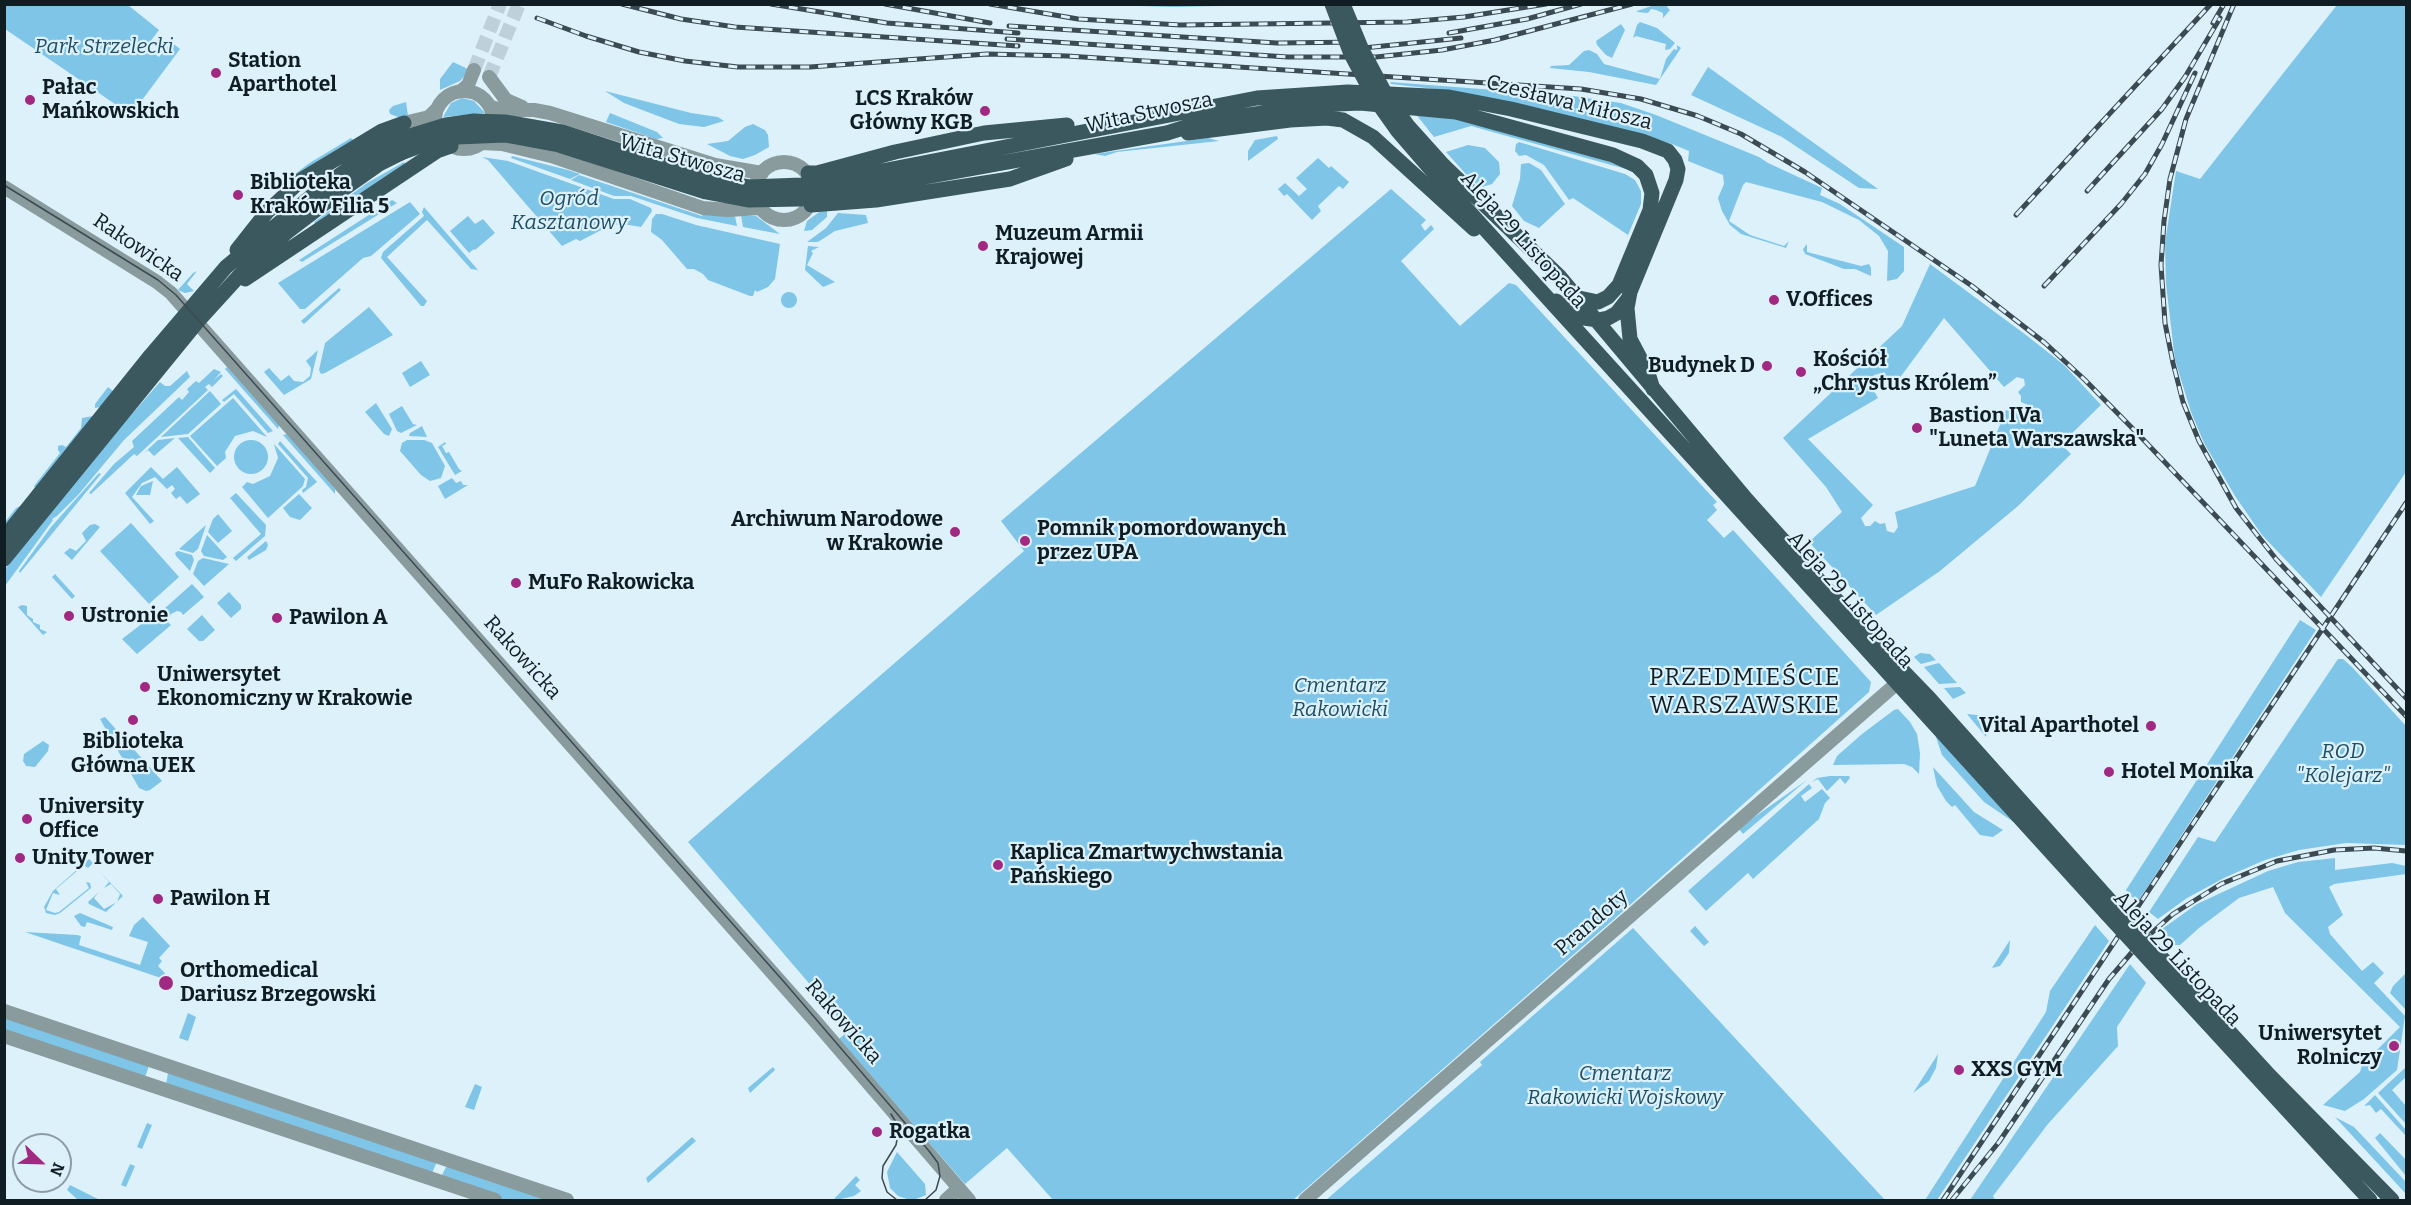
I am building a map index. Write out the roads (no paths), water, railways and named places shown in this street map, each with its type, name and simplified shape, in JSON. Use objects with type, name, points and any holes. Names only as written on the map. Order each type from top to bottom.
[{"type":"main road","name":"Aleja 29 Listopada","points":[[1332,4],[1348,47],[1375,99],[1405,140],[1514,231],[1579,298],[1747,500],[1902,679]]},
{"type":"main road","points":[[1343,4],[1362,50],[1386,95],[1440,170]]},
{"type":"main road","name":"Wita Stwosza","points":[[857,182],[1129,122],[1257,98],[1348,92]]},
{"type":"main road","name":"Czesława Miłosza","points":[[1348,92],[1417,94],[1483,103],[1642,141],[1668,151],[1677,164],[1677,176],[1628,299],[1626,315],[1628,332],[1653,389]]},
{"type":"main road","name":"Wita Stwosza","points":[[192,317],[226,267],[327,184],[370,154],[398,147],[446,125],[474,121],[505,122],[562,132],[709,180],[749,187],[857,182],[1106,144],[1167,133],[1202,122],[1316,105],[1360,104]]},
{"type":"main road","name":"Czesława Miłosza","points":[[1360,104],[1402,105],[1478,117],[1613,155],[1642,170],[1651,186],[1652,201],[1619,285],[1611,295],[1598,302],[1579,298]]},
{"type":"main road","points":[[1167,133],[1210,132],[1290,120],[1335,118],[1350,123],[1366,132],[1485,239],[1508,253]]},
{"type":"main road","points":[[808,173],[817,173],[895,152],[984,133],[1089,123],[1129,122]]},
{"type":"main road","points":[[226,267],[256,224],[295,185],[368,139],[404,123]]},
{"type":"main road","points":[[811,204],[848,203],[1010,178],[1106,144]]},
{"type":"main road","points":[[218,298],[437,151],[451,146]]},
{"type":"main road","name":"Wita Stwosza","points":[[192,317],[218,298],[287,232],[398,147]]},
{"type":"main road","name":"Aleja 29 Listopada","points":[[1440,170],[1548,298],[1902,679],[2167,971],[2370,1200]]},
{"type":"main road","points":[[1548,298],[1564,304],[1584,318],[1598,320],[1617,313],[1628,299]]},
{"type":"main road","points":[[4,538],[192,317]]},
{"type":"main road","points":[[4,559],[192,317]]},
{"type":"main road","name":"Aleja 29 Listopada","points":[[2167,971],[2392,1200]]},
{"type":"street","points":[[461,91],[468,85],[474,70]]},
{"type":"street","points":[[489,103],[475,92],[461,91],[449,94],[442,100],[434,118],[441,138],[451,146],[464,149],[482,143],[492,128],[494,116],[485,90],[489,77],[506,100],[534,110]]},
{"type":"street","name":"Wita Stwosza","points":[[489,103],[503,110],[534,110],[575,120],[715,165],[762,173]]},
{"type":"street","points":[[404,123],[429,117],[437,110]]},
{"type":"street","name":"Wita Stwosza","points":[[482,143],[502,144],[551,156],[703,208],[723,210],[760,208]]},
{"type":"street","points":[[781,162],[797,165],[808,173],[813,189],[811,204],[802,215],[789,220],[776,219],[760,208],[755,190],[762,173],[774,164],[781,162]]},
{"type":"street","name":"Rakowicka","points":[[4,187],[157,282],[192,317],[815,1021],[969,1200]]},
{"type":"street","name":"Prandoty","points":[[1305,1200],[1902,679]]},
{"type":"street","points":[[4,1011],[567,1200]]},
{"type":"street","points":[[4,1036],[495,1200]]},
{"type":"street","points":[[159,1087],[166,1066]]},
{"type":"street","points":[[435,1180],[443,1159]]},
{"type":"street","points":[[946,1200],[958,1189]]},
{"type":"tunnel","points":[[474,70],[500,4]]},
{"type":"tunnel","points":[[489,77],[519,4]]},
{"type":"tram line","points":[[4,185],[158,280],[176,295],[785,983],[929,1151],[938,1163],[940,1176],[936,1190],[925,1200]]},
{"type":"tram line","points":[[891,1114],[896,1122],[898,1134],[896,1145],[883,1166],[882,1178],[887,1192],[897,1200]]},
{"type":"railway","points":[[622,4],[681,19],[735,27],[1018,46]]},
{"type":"railway","points":[[771,4],[887,23],[1018,33]]},
{"type":"railway","points":[[885,4],[990,23]]},
{"type":"railway","points":[[990,4],[1078,19],[1180,25],[1407,22],[1464,17],[1546,4]]},
{"type":"railway","points":[[1449,33],[1527,19],[1581,4]]},
{"type":"railway","points":[[1007,39],[1288,57],[1376,57],[1442,50],[1495,40],[1632,4]]},
{"type":"railway","points":[[2016,215],[2211,4]]},
{"type":"railway","points":[[2213,23],[2224,4]]},
{"type":"railway","points":[[2234,4],[2186,119],[2170,179],[2161,265],[2165,323],[2173,363],[2183,402],[2199,441],[2236,508],[2276,559],[2406,698]]},
{"type":"railway","points":[[537,18],[639,52],[685,61],[738,67],[810,67],[987,54],[1067,56],[1581,89],[1641,99],[1698,116],[1741,134],[1805,172],[1972,286],[2045,343],[2138,434],[2406,716]]},
{"type":"railway","points":[[2087,191],[2162,109],[2185,77],[2220,18]]},
{"type":"railway","points":[[1009,26],[1277,43],[1362,42]]},
{"type":"railway","points":[[1354,49],[1461,38]]},
{"type":"railway","points":[[2044,286],[2121,204],[2145,174],[2162,144],[2195,73]]},
{"type":"railway","points":[[1943,1200],[2406,503]]},
{"type":"railway","points":[[1952,1200],[1999,1142],[2109,979],[2139,944],[2173,914],[2221,884],[2277,861],[2334,850],[2374,848],[2406,851]]},
{"type":"place","name":"Station Aparthotel","points":[[216,73]]},
{"type":"place","name":"Pałac Mańkowskich","points":[[30,100]]},
{"type":"place","name":"LCS Kraków Główny KGB","points":[[985,111]]},
{"type":"place","name":"Biblioteka Kraków Filia 5","points":[[238,195]]},
{"type":"place","name":"Muzeum Armii Krajowej","points":[[983,246]]},
{"type":"place","name":"V.Offices","points":[[1774,300]]},
{"type":"place","name":"Budynek D","points":[[1767,366]]},
{"type":"place","name":"Kościół „Chrystus Królem”","points":[[1801,372]]},
{"type":"place","name":"Bastion IVa \"Luneta Warszawska\"","points":[[1917,428]]},
{"type":"place","name":"Archiwum Narodowe w Krakowie","points":[[955,532]]},
{"type":"place","name":"Pomnik pomordowanych przez UPA","points":[[1025,541]]},
{"type":"place","name":"MuFo Rakowicka","points":[[516,583]]},
{"type":"place","name":"Ustronie","points":[[69,616]]},
{"type":"place","name":"Pawilon A","points":[[277,618]]},
{"type":"place","name":"Uniwersytet Ekonomiczny w Krakowie","points":[[145,687]]},
{"type":"place","name":"Biblioteka Główna UEK","points":[[133,720]]},
{"type":"place","name":"Vital Aparthotel","points":[[2151,726]]},
{"type":"place","name":"Hotel Monika","points":[[2109,772]]},
{"type":"place","name":"University Office","points":[[27,819]]},
{"type":"place","name":"Unity Tower","points":[[20,858]]},
{"type":"place","name":"Kaplica Zmartwychwstania Pańskiego","points":[[998,865]]},
{"type":"place","name":"Pawilon H","points":[[158,899]]},
{"type":"place","name":"Orthomedical Dariusz Brzegowski","points":[[166,983]]},
{"type":"place","name":"Uniwersytet Rolniczy","points":[[2394,1046]]},
{"type":"place","name":"XXS GYM","points":[[1959,1070]]},
{"type":"place","name":"Rogatka","points":[[877,1132]]},
{"type":"district","name":"PRZEDMIEŚCIE WARSZAWSKIE","points":[[1745,692]]},
{"type":"park label","name":"Park Strzelecki","points":[[104,47]]},
{"type":"park label","name":"Ogród Kasztanowy","points":[[569,211]]},
{"type":"park label","name":"Cmentarz Rakowicki","points":[[1340,698]]},
{"type":"park label","name":"ROD \"Kolejarz\"","points":[[2343,764]]},
{"type":"park label","name":"Cmentarz Rakowicki Wojskowy","points":[[1625,1086]]}]
